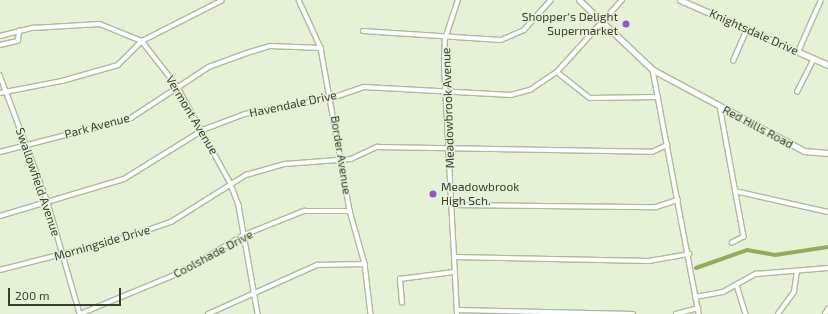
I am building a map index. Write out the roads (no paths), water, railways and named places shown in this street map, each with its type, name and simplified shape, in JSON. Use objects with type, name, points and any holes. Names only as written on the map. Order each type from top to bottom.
[{"type":"street","points":[[0,93],[101,72],[123,62],[142,41],[220,1],[226,0]]},
{"type":"street","name":"Border Avenue","points":[[299,0],[321,48],[332,98],[350,211],[365,264],[371,314]]},
{"type":"street","name":"Meadowbrook Avenue","points":[[457,312],[454,272],[450,149],[445,92],[445,39],[458,0]]},
{"type":"street","points":[[363,31],[445,39],[501,40],[524,30],[551,0]]},
{"type":"street","name":"Red Hills Road","points":[[579,0],[652,70],[804,151],[828,153]]},
{"type":"street","name":"Havendale Drive","points":[[0,216],[48,204],[124,179],[202,130],[245,114],[332,98],[364,87],[445,92],[517,94],[543,84],[558,72],[622,0]]},
{"type":"street","name":"Knightsdale Drive","points":[[680,0],[828,65]]},
{"type":"street","points":[[798,52],[821,0]]},
{"type":"street","points":[[0,36],[18,32],[100,24],[142,41]]},
{"type":"street","points":[[733,61],[747,29]]},
{"type":"street","points":[[0,45],[18,41],[18,32]]},
{"type":"street","name":"Vermont Avenue","points":[[142,41],[177,86],[230,182],[244,235],[258,314]]},
{"type":"street","name":"Park Avenue","points":[[0,152],[26,143],[131,118],[164,100],[177,86],[209,67],[270,46],[321,48]]},
{"type":"street","points":[[798,92],[814,59]]},
{"type":"street","points":[[652,70],[689,254],[699,314]]},
{"type":"street","points":[[558,72],[590,98],[658,97]]},
{"type":"street","name":"Swallowfield Avenue","points":[[0,75],[48,204],[80,314]]},
{"type":"street","points":[[720,106],[744,238],[732,243]]},
{"type":"street","name":"Morningside Drive","points":[[0,270],[125,238],[171,222],[230,182],[285,164],[341,161],[377,147],[652,152],[667,145]]},
{"type":"street","points":[[735,191],[828,212]]},
{"type":"street","points":[[452,205],[656,207],[678,200]]},
{"type":"street","name":"Coolshade Drive","points":[[80,314],[182,272],[244,235],[304,211],[350,211]]},
{"type":"street","points":[[454,257],[649,261],[689,254]]},
{"type":"street","points":[[208,314],[254,292],[317,265],[365,264]]},
{"type":"street","points":[[695,297],[723,292],[756,274],[828,268]]},
{"type":"street","points":[[778,314],[794,292],[797,271]]},
{"type":"street","points":[[402,303],[400,279],[454,272]]},
{"type":"street","points":[[737,285],[746,314]]},
{"type":"street","points":[[676,314],[698,308]]},
{"type":"street","points":[[825,314],[828,309]]},
{"type":"street","points":[[457,312],[633,314]]},
{"type":"waterway","points":[[696,268],[747,250],[775,255],[828,247]]},
{"type":"place","name":"Shopper's Delight Supermarket","points":[[626,24]]},
{"type":"place","name":"Meadowbrook High Sch.","points":[[433,194]]}]
